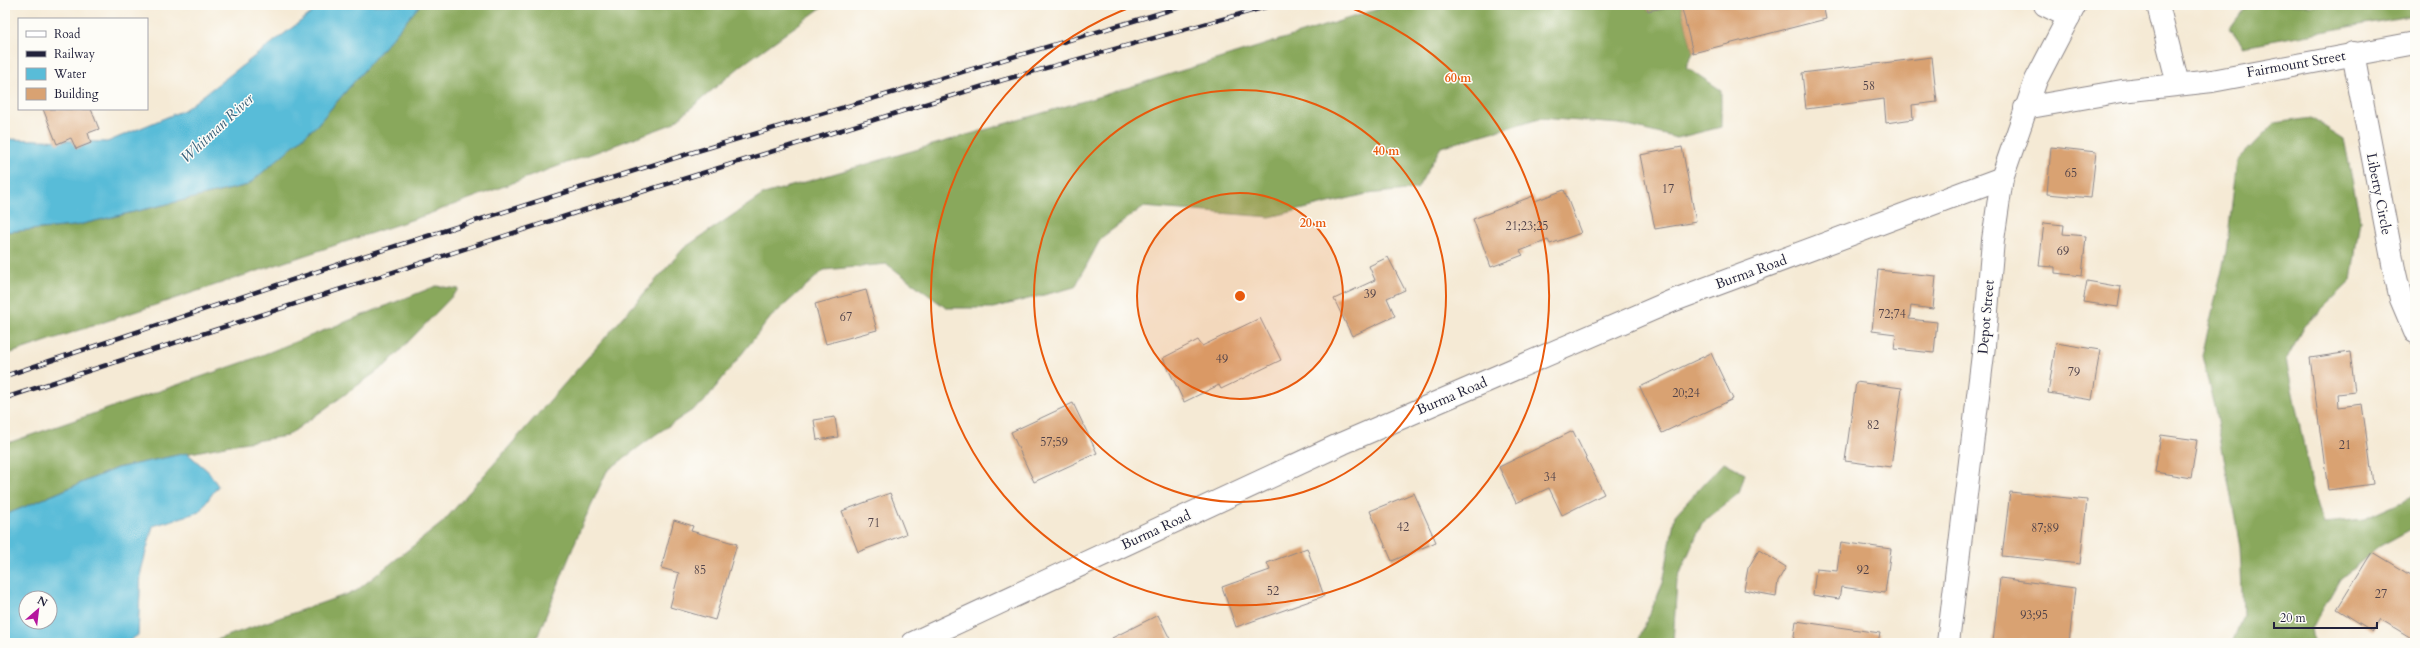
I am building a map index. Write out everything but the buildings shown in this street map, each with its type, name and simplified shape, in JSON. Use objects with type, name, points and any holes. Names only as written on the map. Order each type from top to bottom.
[{"type":"street","points":[[2046,5],[2072,11]]},
{"type":"street","points":[[2158,5],[2178,84]]},
{"type":"street","name":"Depot Street","points":[[1948,643],[1984,346],[1992,240],[2002,178],[2025,108],[2036,80],[2072,11]]},
{"type":"street","name":"Fairmount Street","points":[[2025,108],[2122,91],[2212,80],[2353,53],[2415,43]]},
{"type":"street","name":"Liberty Circle","points":[[2353,53],[2394,269],[2401,299],[2415,332]]},
{"type":"street","name":"Burma Road","points":[[913,643],[1343,443],[1672,301],[2002,178]]},
{"type":"green space","points":[[420,5],[825,5],[742,65],[672,124],[426,215],[5,355],[5,232],[74,226],[248,185],[316,126]]},
{"type":"green space","points":[[1391,5],[1647,5],[1648,11],[1681,5],[1693,53],[1686,67],[1721,90],[1721,127],[1677,138],[1620,124],[1540,118],[1441,147],[1417,189],[1367,194],[1270,217],[1143,207],[1101,238],[1075,287],[993,308],[946,308],[887,264],[824,270],[771,317],[703,403],[655,435],[607,471],[582,525],[535,643],[207,643],[356,591],[442,523],[684,248],[764,194],[1101,96]]},
{"type":"green space","points":[[2247,5],[2415,5],[2415,15],[2243,46],[2230,28]]},
{"type":"green space","points":[[2311,118],[2344,139],[2360,219],[2351,281],[2304,326],[2286,360],[2313,489],[2324,523],[2364,519],[2415,496],[2415,527],[2380,546],[2340,579],[2312,628],[2314,643],[2232,643],[2243,615],[2240,546],[2216,415],[2202,356],[2226,252],[2237,161],[2274,123]]},
{"type":"green space","points":[[436,286],[459,289],[386,365],[287,436],[235,444],[117,468],[5,515],[5,444],[247,361]]},
{"type":"green space","points":[[1724,462],[1745,473],[1739,493],[1702,523],[1677,580],[1673,643],[1637,643],[1663,583],[1675,515]]},
{"type":"water","name":"Whitman River","points":[[322,5],[420,5],[316,126],[248,185],[74,226],[5,232],[5,139],[107,142],[184,110]]},
{"type":"water","points":[[187,453],[209,472],[218,486],[199,512],[153,526],[141,571],[138,635],[126,643],[5,643],[5,515],[117,468]]},
{"type":"railway","points":[[5,376],[361,257],[694,152],[1187,5]]},
{"type":"railway","points":[[5,398],[609,202],[1003,80],[1273,5]]}]
